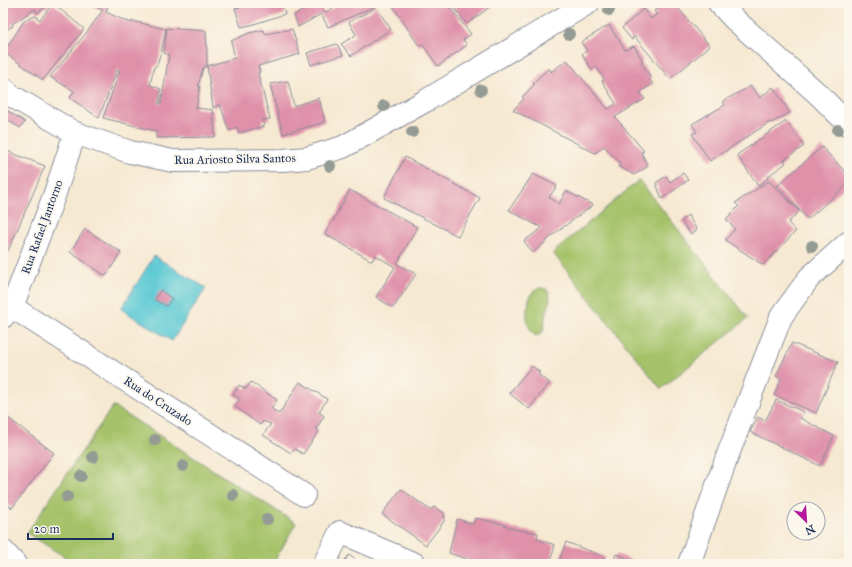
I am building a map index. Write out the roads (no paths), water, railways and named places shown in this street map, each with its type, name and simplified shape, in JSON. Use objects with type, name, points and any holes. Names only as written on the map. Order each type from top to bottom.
[{"type":"street","name":"Rua Ariosto Silva Santos","points":[[3,88],[12,96],[75,133],[130,152],[173,160],[283,160],[307,158],[343,147],[427,100],[588,3]]},
{"type":"street","points":[[718,3],[818,94],[849,125]]},
{"type":"street","name":"Rua Rafael Jantorno","points":[[8,312],[54,196],[75,133]]},
{"type":"street","points":[[689,564],[727,457],[781,317],[809,278],[849,242]]},
{"type":"street","name":"Rua do Cruzado","points":[[8,312],[304,495]]},
{"type":"street","points":[[324,564],[340,532],[415,564]]},
{"type":"street","points":[[3,551],[15,564]]},
{"type":"water","points":[[154,256],[206,288],[172,341],[121,309]]}]
